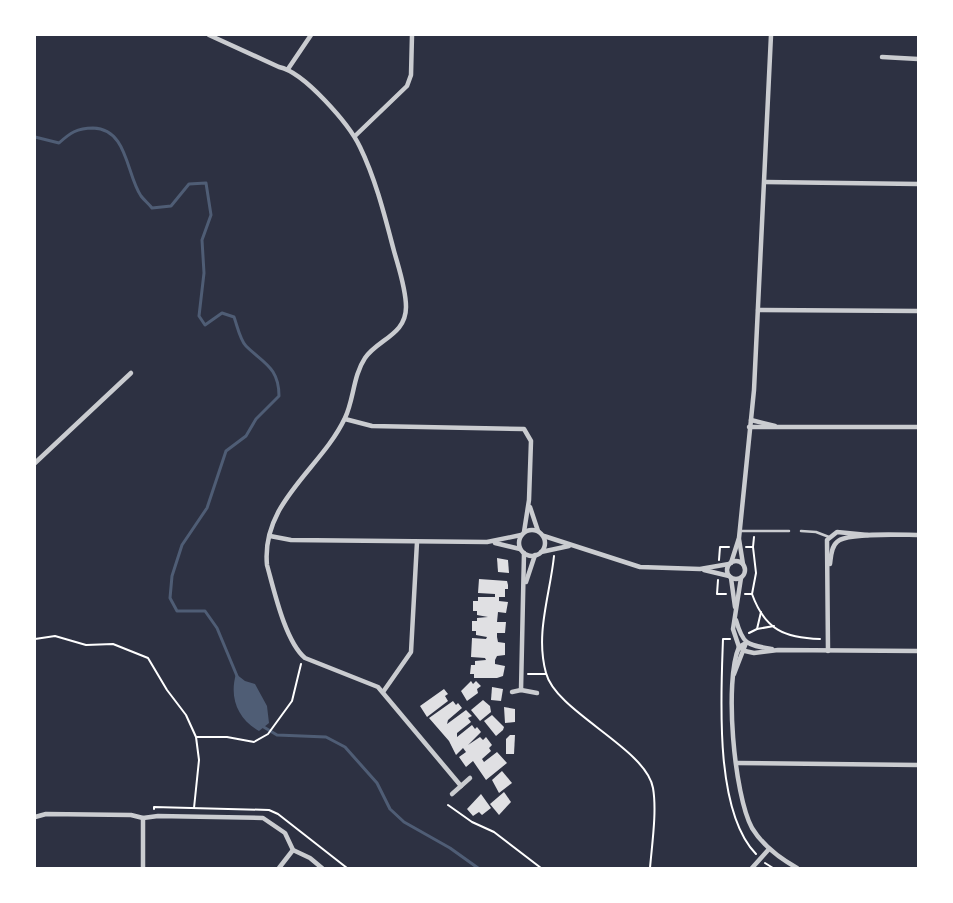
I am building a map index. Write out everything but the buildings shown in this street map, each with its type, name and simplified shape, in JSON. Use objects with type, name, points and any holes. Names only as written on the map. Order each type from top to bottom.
[{"type":"street","points":[[209,35],[279,67],[288,69],[331,105],[355,136],[368,164],[400,273],[406,308],[399,330],[366,357],[357,376],[345,419],[337,433],[281,504],[270,536],[266,558],[290,636],[297,649],[305,658],[371,683],[383,692],[461,786]]},
{"type":"street","points":[[288,69],[311,35]]},
{"type":"street","points":[[355,136],[406,86],[411,75],[412,35]]},
{"type":"street","points":[[771,35],[765,182],[751,420],[739,532],[745,573],[741,578],[736,594],[733,629],[739,647],[754,653],[778,650],[918,651]]},
{"type":"street","points":[[882,57],[918,59]]},
{"type":"street","points":[[765,182],[918,184]]},
{"type":"street","points":[[758,310],[918,311]]},
{"type":"street","points":[[35,463],[131,373]]},
{"type":"street","points":[[345,419],[372,426],[524,429],[531,441],[529,500],[523,534],[519,542],[520,549]]},
{"type":"street","points":[[751,420],[777,426]]},
{"type":"street","points":[[750,427],[918,427]]},
{"type":"street","points":[[529,500],[538,531]]},
{"type":"street","points":[[490,542],[523,534],[531,529],[538,531],[544,536],[640,567],[700,569],[738,561],[743,564]]},
{"type":"street","points":[[828,651],[829,569],[826,544],[829,537],[842,531],[868,535],[918,535]]},
{"type":"street","points":[[829,569],[833,549],[837,541],[868,535]]},
{"type":"street","points":[[270,536],[291,540],[490,542],[520,549],[524,553],[535,556]]},
{"type":"street","points":[[542,552],[545,544],[544,536]]},
{"type":"street","points":[[736,594],[727,572],[739,538]]},
{"type":"street","points":[[383,692],[412,652],[417,542]]},
{"type":"street","points":[[525,585],[535,556],[542,552],[571,545]]},
{"type":"street","points":[[521,690],[525,585],[524,553]]},
{"type":"street","points":[[700,569],[741,578]]},
{"type":"street","points":[[733,678],[745,651],[746,643],[741,636],[735,618]]},
{"type":"street","points":[[778,650],[746,643],[739,647],[733,664],[733,719],[740,789],[746,816],[752,828],[769,849],[797,868]]},
{"type":"street","points":[[512,692],[521,690],[537,693]]},
{"type":"street","points":[[737,763],[918,765]]},
{"type":"street","points":[[452,794],[470,778]]},
{"type":"street","points":[[35,816],[41,814],[131,815],[143,818],[153,816],[263,818],[285,833],[293,850],[310,858],[322,868]]},
{"type":"street","points":[[143,818],[143,868]]},
{"type":"street","points":[[752,868],[769,849]]},
{"type":"street","points":[[279,868],[293,850]]},
{"type":"lane","points":[[739,532],[789,531]]},
{"type":"lane","points":[[801,531],[816,532],[829,537]]},
{"type":"path","points":[[753,532],[753,547]]},
{"type":"path","points":[[718,566],[720,547]]},
{"type":"path","points":[[554,549],[542,640],[546,674],[566,700],[623,748],[651,781],[654,797],[650,868]]},
{"type":"path","points":[[718,574],[717,594],[752,594],[761,612],[774,626],[793,637],[828,639]]},
{"type":"path","points":[[757,629],[761,612]]},
{"type":"path","points":[[741,636],[757,629],[774,626]]},
{"type":"path","points":[[35,639],[55,636],[86,645],[113,644],[148,658],[167,690],[186,715],[196,737],[199,760],[194,808],[154,807],[153,816]]},
{"type":"path","points":[[196,737],[227,737],[254,742],[268,734],[292,701],[298,666],[305,658]]},
{"type":"path","points":[[521,674],[546,674]]},
{"type":"path","points":[[448,805],[472,822],[494,832],[541,868]]},
{"type":"path","points":[[293,825],[347,868]]},
{"type":"water","points":[[236,674],[245,681],[255,684],[267,706],[269,723],[259,731],[246,720],[237,707],[234,691]]},
{"type":"waterway","points":[[35,137],[59,143],[78,130],[87,128],[104,130],[120,144],[136,187],[152,208],[171,206],[189,184],[206,183],[211,215],[202,240],[204,273],[199,316],[205,325],[222,313],[234,317],[244,343],[273,372],[279,396],[256,419],[246,436],[226,451],[207,508],[182,545],[172,576],[170,598],[177,611],[205,611],[217,628],[237,676]]},
{"type":"waterway","points":[[262,726],[277,735],[326,737],[345,747],[377,783],[390,809],[404,822],[450,848],[478,868]]}]
